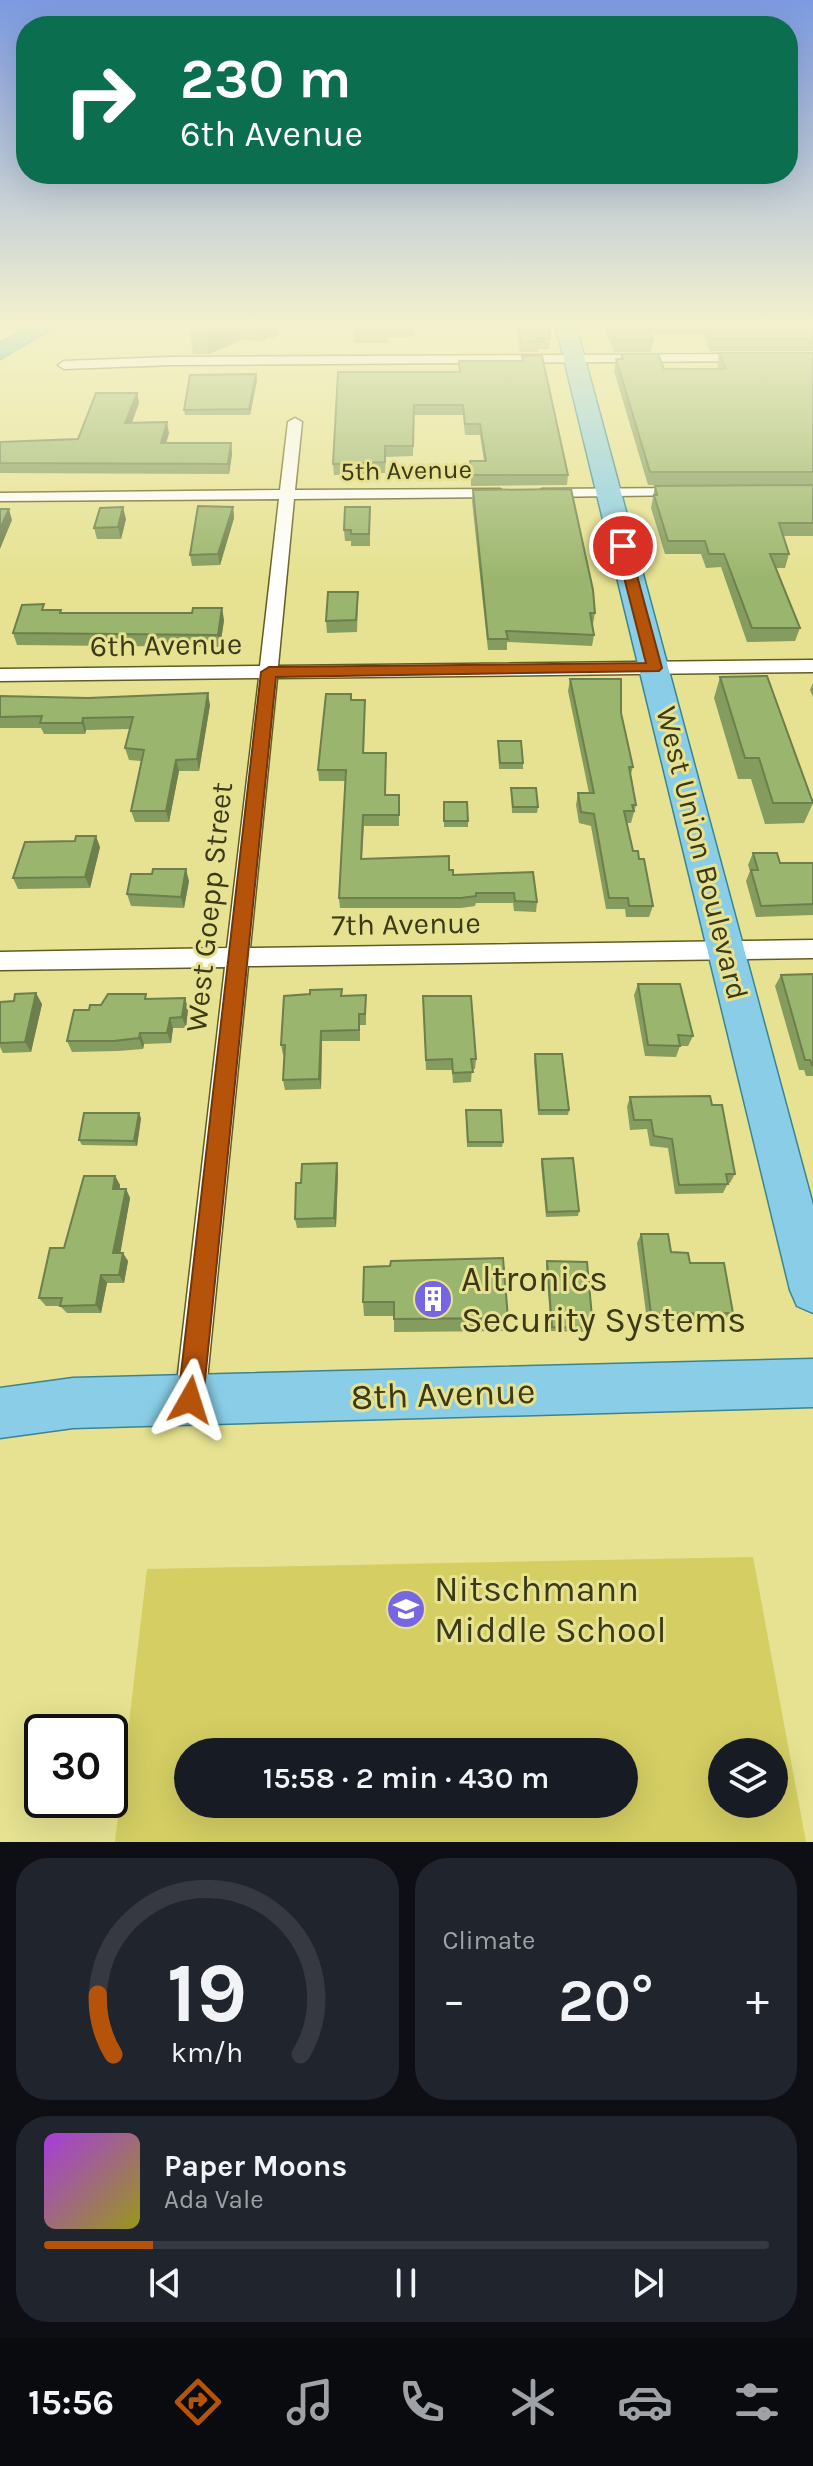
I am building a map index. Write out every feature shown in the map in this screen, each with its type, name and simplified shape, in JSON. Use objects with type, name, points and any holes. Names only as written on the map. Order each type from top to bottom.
[{"type":"main road","name":"West Union Boulevard","points":[[587,408],[813,1290]]},
{"type":"main road","name":"8th Avenue","points":[[0,1413],[73,1403],[813,1383]]},
{"type":"main road","name":"8th Avenue","points":[[0,1391],[73,1403]]},
{"type":"street","name":"West Goepp Street","points":[[190,1400],[295,422]]},
{"type":"street","name":"5th Avenue","points":[[0,497],[699,492]]},
{"type":"street","name":"6th Avenue","points":[[0,675],[813,666]]},
{"type":"street","name":"7th Avenue","points":[[0,961],[813,949]]},
{"type":"shaded area","points":[[753,1557],[787,1738],[708,1738],[708,1818],[788,1818],[788,1745],[806,1842],[115,1842],[118,1818],[128,1818],[128,1731],[147,1569]]},
{"type":"building","points":[[90,408],[131,408],[125,423],[167,422],[161,443],[231,443],[228,464],[0,463],[0,442],[78,439]]},
{"type":"building","points":[[184,408],[249,408],[249,409]]},
{"type":"building","points":[[336,408],[414,408],[413,446],[385,446],[385,462],[333,464]]},
{"type":"building","points":[[463,408],[553,408],[568,475],[471,475],[470,461],[486,461],[480,424],[465,424]]},
{"type":"building","points":[[631,408],[813,408],[813,472],[650,472]]},
{"type":"building","points":[[813,485],[813,523],[779,523],[789,554],[770,554],[800,628],[752,628],[724,554],[709,554],[705,541],[668,541],[654,495],[657,495],[655,486]]},
{"type":"building","points":[[571,489],[593,590],[595,613],[590,613],[594,635],[506,631],[508,639],[488,639],[473,490]]},
{"type":"building","points":[[198,506],[233,507],[218,554],[190,555]]},
{"type":"building","points":[[123,507],[118,527],[94,528],[100,508]]},
{"type":"building","points":[[345,507],[370,507],[369,534],[351,534],[351,530],[344,530]]},
{"type":"building","points":[[0,509],[9,509],[0,529]]},
{"type":"building","points":[[328,592],[358,592],[356,620],[326,621]]},
{"type":"building","points":[[44,604],[42,610],[61,610],[60,613],[192,613],[193,608],[222,608],[218,635],[13,633],[22,605]]},
{"type":"building","points":[[767,676],[813,803],[773,803],[759,758],[745,758],[720,677]]},
{"type":"building","points":[[570,679],[621,679],[621,713],[633,767],[629,767],[636,805],[632,805],[634,811],[624,811],[633,851],[638,851],[639,859],[644,859],[653,906],[629,906],[628,898],[609,898],[594,814],[581,812],[578,793],[594,793]]},
{"type":"building","points":[[208,693],[197,759],[176,760],[166,811],[131,811],[144,750],[125,748],[133,717],[83,718],[82,723],[40,723],[42,716],[0,717],[0,696],[88,698]]},
{"type":"building","points":[[326,694],[351,694],[351,700],[365,700],[363,753],[386,753],[385,795],[399,795],[399,815],[363,815],[361,859],[449,856],[449,870],[453,870],[453,875],[533,872],[537,902],[515,901],[514,893],[476,893],[476,896],[461,898],[339,898],[346,770],[318,770]]},
{"type":"building","points":[[498,741],[521,741],[523,763],[500,763]]},
{"type":"building","points":[[511,788],[536,788],[538,807],[513,807]]},
{"type":"building","points":[[444,802],[467,802],[468,821],[444,821]]},
{"type":"building","points":[[76,836],[96,836],[85,877],[13,878],[25,842],[75,841]]},
{"type":"building","points":[[753,853],[777,853],[780,863],[813,863],[813,904],[761,906],[751,870],[758,870]]},
{"type":"building","points":[[153,869],[186,869],[181,897],[127,894],[131,874],[152,874]]},
{"type":"building","points":[[813,974],[812,1065],[810,1060],[805,1060],[781,975]]},
{"type":"building","points":[[638,984],[680,984],[693,1036],[678,1035],[680,1046],[648,1045]]},
{"type":"building","points":[[342,989],[341,996],[366,995],[365,1014],[359,1014],[359,1030],[321,1031],[319,1079],[283,1080],[285,1045],[281,1045],[284,996],[310,994],[310,990]]},
{"type":"building","points":[[36,993],[25,1042],[0,1043],[0,1002],[14,1001],[15,994]]},
{"type":"building","points":[[108,994],[146,994],[145,999],[185,998],[182,1017],[170,1018],[167,1033],[140,1033],[139,1038],[114,1041],[67,1041],[74,1010],[89,1010],[90,1005],[101,1005]]},
{"type":"building","points":[[423,996],[471,996],[476,1059],[471,1059],[473,1072],[453,1073],[452,1059],[426,1060]]},
{"type":"building","points":[[535,1054],[562,1054],[569,1110],[539,1110]]},
{"type":"building","points":[[710,1096],[712,1105],[722,1105],[735,1174],[726,1174],[728,1184],[679,1185],[672,1139],[654,1136],[651,1120],[634,1120],[630,1097]]},
{"type":"building","points":[[466,1110],[501,1110],[503,1142],[468,1142]]},
{"type":"building","points":[[84,1113],[139,1113],[134,1141],[79,1140]]},
{"type":"building","points":[[573,1158],[579,1211],[547,1212],[542,1159]]},
{"type":"building","points":[[337,1163],[334,1218],[295,1219],[296,1183],[301,1183],[302,1164]]},
{"type":"building","points":[[84,1176],[115,1176],[113,1189],[126,1189],[113,1253],[123,1253],[119,1275],[101,1275],[96,1305],[60,1306],[62,1298],[39,1298],[50,1248],[64,1248]]},
{"type":"building","points":[[641,1234],[668,1234],[671,1252],[688,1253],[690,1263],[724,1263],[733,1313],[651,1314]]},
{"type":"building","name":"Altronics Security Systems","points":[[503,1258],[508,1318],[394,1319],[394,1302],[363,1302],[364,1267],[390,1266],[391,1261]]},
{"type":"building","points":[[547,1261],[587,1262],[593,1328],[552,1327]]},
{"type":"place","name":"Altronics Security Systems","points":[[433,1299]]},
{"type":"place","name":"Nitschmann Middle School","points":[[406,1609]]},
{"type":"route","points":[[190,1400],[269,672],[654,668],[623,546]]}]
